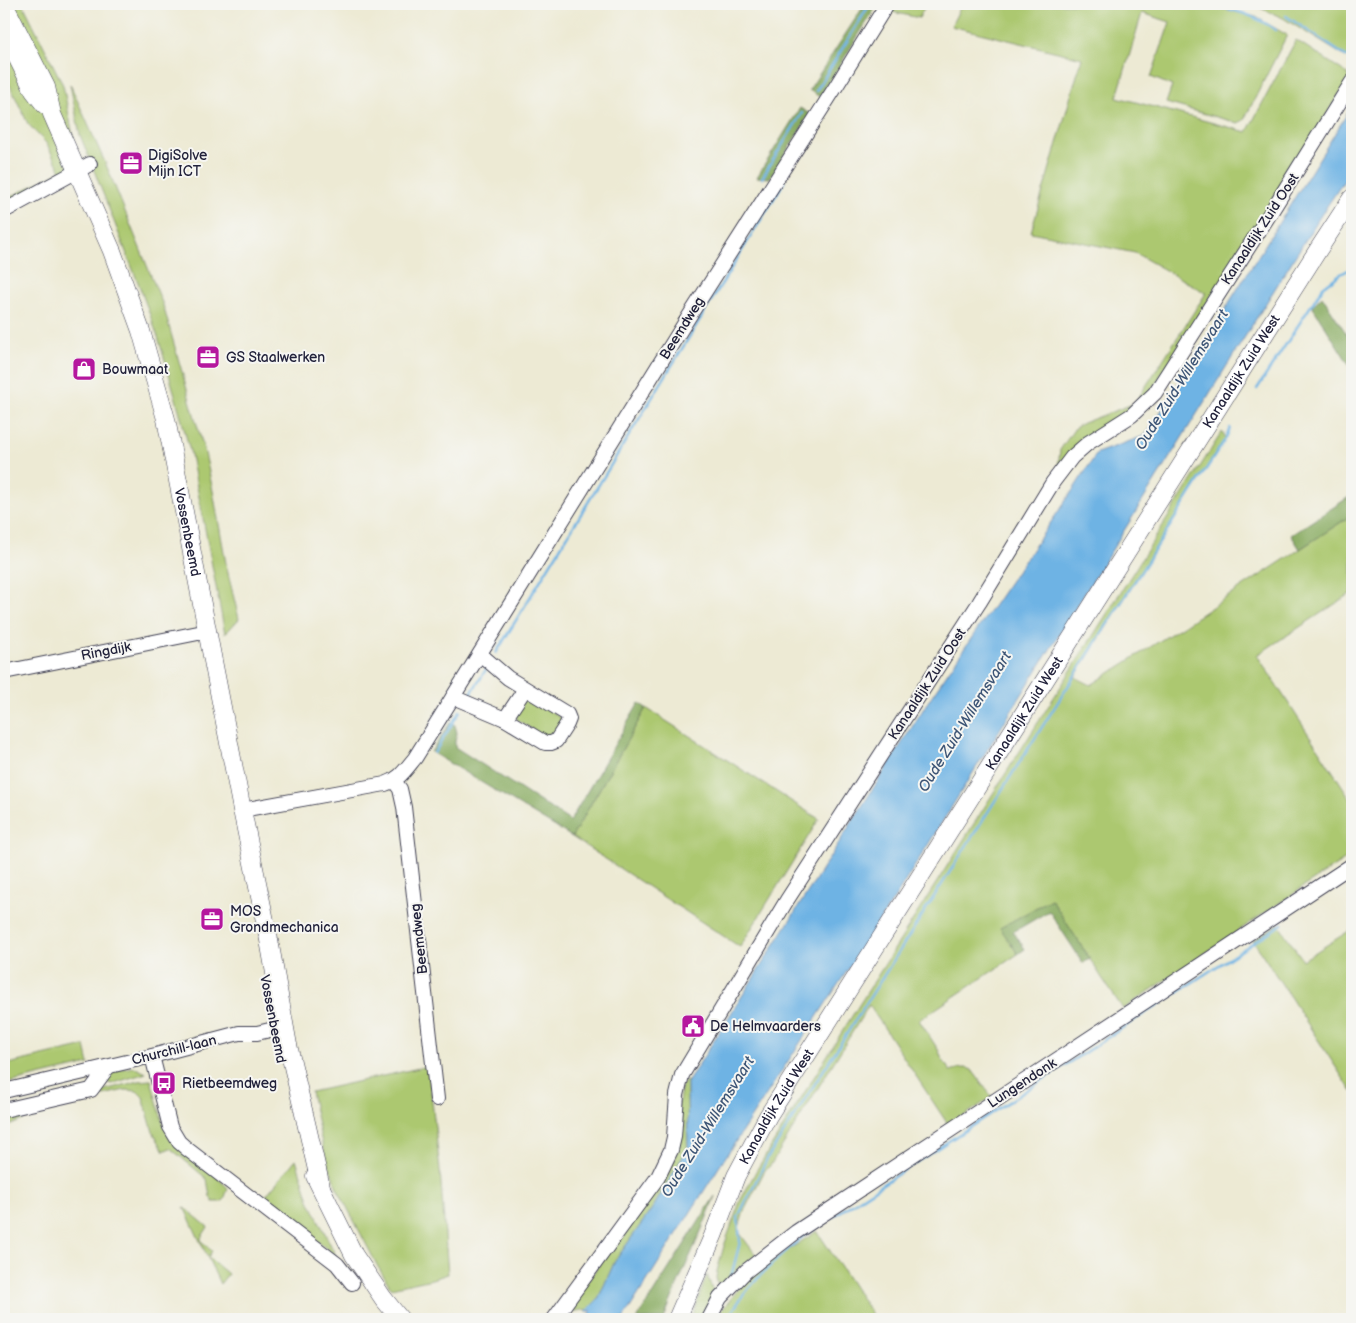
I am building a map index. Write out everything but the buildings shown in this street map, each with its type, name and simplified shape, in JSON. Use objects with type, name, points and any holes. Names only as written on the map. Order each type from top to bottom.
[{"type":"main road","name":"Vossenbeemd","points":[[4,4],[46,87],[52,114]]},
{"type":"main road","name":"Vossenbeemd","points":[[4,31],[34,91],[52,114],[84,168],[140,331],[166,419],[269,940],[277,1024],[294,1120],[311,1168],[354,1255],[383,1298],[400,1319]]},
{"type":"main road","name":"Kanaaldijk Zuid West","points":[[677,1319],[713,1236],[736,1176],[768,1116],[1352,198]]},
{"type":"main road","name":"Kanaaldijk Zuid West","points":[[688,1319],[708,1261],[713,1236]]},
{"type":"street","name":"Beemdweg","points":[[437,1099],[404,807],[400,789],[394,781],[415,758],[683,326],[887,4]]},
{"type":"street","name":"Kanaaldijk Zuid Oost","points":[[554,1319],[658,1176],[671,1150],[674,1137],[677,1095],[682,1075],[787,900],[979,603],[1053,482],[1072,457],[1088,443],[1132,415],[1155,393],[1352,82]]},
{"type":"street","points":[[4,211],[84,168]]},
{"type":"street","name":"Ringdijk","points":[[4,672],[208,631]]},
{"type":"street","points":[[453,696],[505,719],[545,743],[556,741],[567,724],[569,719],[567,714],[508,678],[480,654]]},
{"type":"street","points":[[505,719],[526,689]]},
{"type":"street","points":[[242,810],[394,781]]},
{"type":"street","name":"Lungendonk","points":[[708,1319],[720,1298],[746,1271],[796,1232],[1352,865]]},
{"type":"street","name":"Churchill-laan","points":[[4,1091],[108,1067],[239,1033],[255,1024],[277,1024]]},
{"type":"street","points":[[152,1056],[170,1127],[179,1142],[337,1264],[352,1283]]},
{"type":"street","points":[[4,1110],[91,1090],[108,1067]]},
{"type":"green space","points":[[11,4],[23,4],[63,85],[77,156]]},
{"type":"green space","points":[[865,4],[878,4],[820,97],[809,90]]},
{"type":"green space","points":[[893,4],[926,4],[919,18],[888,11]]},
{"type":"green space","points":[[962,4],[1203,4],[1256,17],[1287,35],[1244,120],[1238,123],[1166,103],[1172,86],[1151,77],[1170,22],[1142,13],[1117,97],[1247,132],[1296,40],[1348,74],[1349,79],[1140,408],[1058,466],[1060,450],[1075,428],[1083,423],[1135,403],[1206,293],[1135,253],[1031,232],[1082,58],[951,26]]},
{"type":"green space","points":[[1254,4],[1352,4],[1352,61],[1283,18]]},
{"type":"green space","points":[[4,36],[71,170],[4,208],[4,200],[61,171],[46,143],[28,124],[4,73]]},
{"type":"green space","points":[[70,84],[107,167],[163,305],[205,453],[227,569],[239,619],[225,634],[191,455],[175,395],[158,337],[139,285],[80,135]]},
{"type":"green space","points":[[800,108],[810,114],[770,178],[757,177]]},
{"type":"green space","points":[[1322,296],[1352,342],[1352,369],[1312,306]]},
{"type":"green space","points":[[1222,432],[1226,438],[1075,677],[1091,685],[1352,515],[1352,593],[1257,655],[1352,801],[1352,855],[1123,1009],[1051,899],[1001,928],[1018,954],[919,1020],[950,1071],[964,1068],[972,1070],[992,1097],[949,1126],[869,1005],[770,1166],[765,1170],[744,1211],[738,1231],[756,1255],[739,1268],[724,1284],[718,1284],[716,1278],[717,1271],[724,1246],[740,1201],[756,1171]]},
{"type":"green space","points":[[1352,495],[1352,515],[1300,549],[1291,535]]},
{"type":"green space","points":[[533,699],[561,718],[563,726],[548,739],[517,720],[516,714],[523,701]]},
{"type":"green space","points":[[639,703],[646,708],[572,837],[431,752],[450,723],[455,725],[457,733],[455,747],[570,821]]},
{"type":"green space","points":[[646,708],[819,819],[740,947],[572,837]]},
{"type":"green space","points":[[1051,899],[1090,959],[1083,963],[1049,911],[1013,932],[1025,949],[1018,954],[1000,928]]},
{"type":"green space","points":[[1278,924],[1303,960],[1352,929],[1352,1092],[1253,940]]},
{"type":"green space","points":[[780,936],[809,954],[690,1079]]},
{"type":"green space","points":[[85,1046],[89,1064],[4,1084],[4,1065]]},
{"type":"green space","points":[[428,1066],[440,1170],[448,1274],[391,1288],[336,1186],[323,1148],[311,1092]]},
{"type":"green space","points":[[134,1067],[146,1073],[111,1084],[105,1081],[111,1071]]},
{"type":"green space","points":[[151,1080],[164,1126],[228,1188],[224,1200],[221,1202],[213,1202],[210,1197],[207,1179],[170,1148],[164,1151],[153,1132],[143,1097],[137,1091],[125,1090],[56,1106],[4,1128],[4,1116],[139,1081]]},
{"type":"green space","points":[[690,1080],[687,1083],[688,1148],[654,1206],[615,1261],[598,1299],[589,1309],[565,1313],[668,1167],[682,1083]]},
{"type":"green space","points":[[296,1159],[309,1200],[336,1256],[263,1199]]},
{"type":"green space","points":[[715,1196],[664,1319],[637,1319]]},
{"type":"green space","points":[[184,1207],[208,1227],[201,1238],[202,1242],[212,1251],[208,1257],[228,1274],[220,1284]]},
{"type":"green space","points":[[817,1231],[875,1319],[715,1319],[736,1292],[761,1265],[787,1251]]},
{"type":"green space","points":[[707,1275],[716,1299],[705,1319],[691,1319]]},
{"type":"water","name":"Oude Zuid-Willemsvaart","points":[[1352,106],[1352,169],[1321,215],[896,896],[721,1164],[623,1319],[589,1319],[591,1310],[586,1311],[598,1299],[615,1261],[654,1206],[688,1148],[687,1083],[931,697],[1097,453],[1144,436],[1150,429]]},
{"type":"waterway","points":[[816,91],[870,4]]},
{"type":"waterway","points":[[1210,4],[1252,17],[1276,30]]},
{"type":"waterway","points":[[1286,16],[1347,57],[1352,57]]},
{"type":"waterway","points":[[762,178],[802,113]]},
{"type":"waterway","points":[[496,653],[784,182]]},
{"type":"waterway","points":[[1257,389],[1323,287],[1352,268]]},
{"type":"waterway","points":[[731,1277],[740,1242],[738,1217],[767,1159],[1226,438],[1230,428]]},
{"type":"waterway","points":[[470,695],[487,668]]},
{"type":"waterway","points":[[434,753],[460,711]]},
{"type":"waterway","points":[[728,1319],[752,1285],[803,1236],[1282,924]]},
{"type":"place","name":"DigiSolve Mijn ICT","points":[[131,163]]},
{"type":"place","name":"GS Staalwerken","points":[[208,357]]},
{"type":"place","name":"Bouwmaat","points":[[84,369]]},
{"type":"place","name":"MOS Grondmechanica","points":[[212,919]]},
{"type":"place","name":"De Helmvaarders","points":[[693,1026]]},
{"type":"place","name":"Rietbeemdweg","points":[[164,1083]]}]
